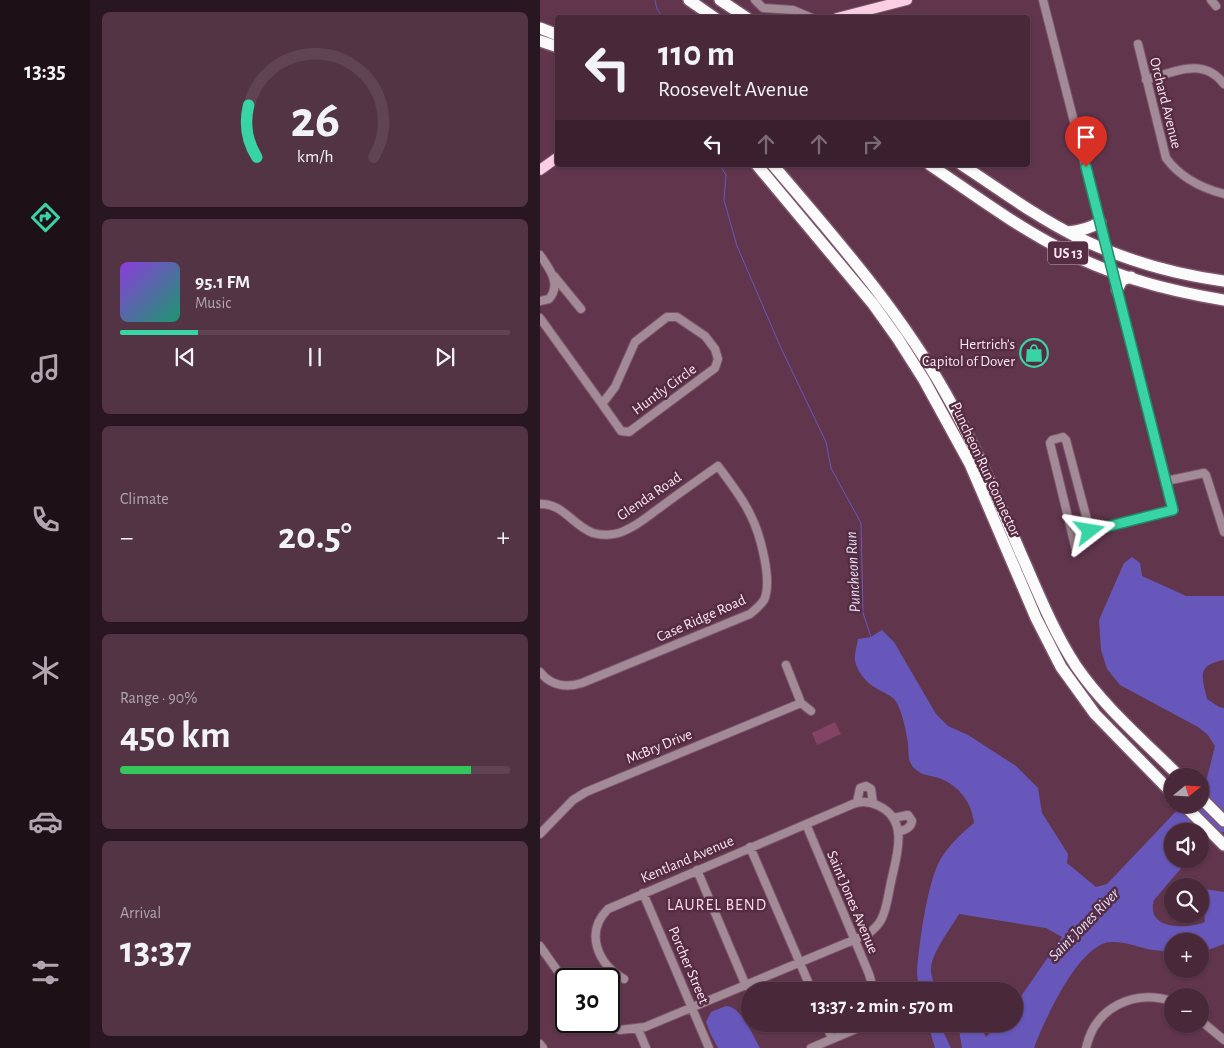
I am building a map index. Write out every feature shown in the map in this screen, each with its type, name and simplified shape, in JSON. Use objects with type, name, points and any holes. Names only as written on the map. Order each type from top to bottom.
[{"type":"highway","points":[[684,0],[704,15]]},
{"type":"highway","points":[[720,0],[744,15]]},
{"type":"highway","points":[[692,2],[711,15]]},
{"type":"highway","points":[[692,2],[718,15]]},
{"type":"highway","points":[[540,28],[555,34]]},
{"type":"highway","points":[[540,41],[555,47]]},
{"type":"highway","name":"Puncheon Run Connector","points":[[759,167],[856,282],[912,360],[960,445],[1039,624],[1061,667],[1095,714],[1164,785]]},
{"type":"highway","name":"Puncheon Run Connector","points":[[775,167],[863,272],[920,350],[972,443],[1044,607],[1084,677],[1171,768]]},
{"type":"highway","name":"US 13","points":[[933,167],[1061,249],[1131,278],[1209,298],[1224,300]]},
{"type":"highway","name":"US 13","points":[[965,167],[1033,212],[1068,232],[1107,250],[1200,278],[1224,281]]},
{"type":"highway","points":[[959,185],[966,178],[977,181],[1014,205],[1033,212]]},
{"type":"highway","points":[[1068,232],[1083,231],[1100,222]]},
{"type":"highway","points":[[1112,270],[1117,261],[1129,258]]},
{"type":"highway","points":[[1117,290],[1122,280],[1131,278]]},
{"type":"highway","points":[[1209,298],[1224,294]]},
{"type":"highway","points":[[1209,806],[1224,821]]},
{"type":"highway","points":[[1192,813],[1224,845]]},
{"type":"main road","points":[[849,15],[907,0]]},
{"type":"main road","points":[[540,170],[555,159]]},
{"type":"street","points":[[755,0],[763,8],[793,10],[805,15]]},
{"type":"street","points":[[1043,0],[1173,510],[1073,536]]},
{"type":"street","name":"Orchard Avenue","points":[[1138,44],[1166,158],[1171,165],[1188,178],[1206,188],[1224,194]]},
{"type":"street","points":[[1146,80],[1197,67],[1210,71],[1224,84]]},
{"type":"street","points":[[540,255],[553,275],[581,309]]},
{"type":"street","points":[[542,302],[549,299],[554,291],[553,275]]},
{"type":"street","name":"Huntly Circle","points":[[541,318],[621,432],[629,432],[715,368],[718,359],[715,349],[705,336],[677,317],[667,317],[635,342],[615,387],[602,404]]},
{"type":"street","points":[[1076,550],[1050,443],[1052,440],[1062,437],[1066,440],[1090,531]]},
{"type":"street","name":"Glenda Road","points":[[540,504],[558,507],[567,513],[574,522],[593,533],[605,535],[617,533],[635,525],[718,466]]},
{"type":"street","name":"Case Ridge Road","points":[[540,672],[548,680],[558,685],[575,685],[750,614],[758,608],[764,600],[767,584],[762,550],[751,515],[718,466]]},
{"type":"street","points":[[1166,481],[1204,473],[1208,478],[1224,532]]},
{"type":"street","points":[[1215,502],[1224,500]]},
{"type":"street","points":[[786,664],[801,703],[811,711]]},
{"type":"street","name":"McBry Drive","points":[[540,834],[573,800],[586,792],[801,703]]},
{"type":"street","name":"Kentland Avenue","points":[[857,802],[860,788],[866,786],[871,789],[872,803]]},
{"type":"street","name":"Kentland Avenue","points":[[624,979],[614,973],[600,953],[595,938],[597,923],[608,909],[857,802],[872,803],[887,811],[893,818],[908,815],[912,825],[898,832]]},
{"type":"street","points":[[755,982],[868,934],[876,927],[883,916],[898,847],[898,832],[893,818]]},
{"type":"street","name":"Saint Jones Avenue","points":[[806,824],[870,982]]},
{"type":"street","points":[[750,847],[808,982]]},
{"type":"street","points":[[697,870],[744,982]]},
{"type":"street","name":"Porcher Street","points":[[643,893],[709,1048]]},
{"type":"street","points":[[540,946],[555,968]]},
{"type":"street","points":[[620,1030],[638,1029],[741,988]]},
{"type":"street","points":[[1086,1048],[1101,1017],[1117,1005],[1148,996],[1164,999]]},
{"type":"street","points":[[1209,1028],[1224,1040]]},
{"type":"street","points":[[638,1029],[646,1048]]},
{"type":"street","points":[[829,1032],[832,1039]]},
{"type":"street","points":[[811,1048],[849,1032]]},
{"type":"street","points":[[540,1044],[543,1048]]},
{"type":"shaded area","points":[[835,722],[841,734],[817,745],[812,733]]},
{"type":"water","points":[[1132,557],[1140,563],[1142,576],[1186,596],[1224,596],[1224,660],[1209,665],[1203,673],[1207,699],[1224,708],[1224,832],[1209,838],[1209,823],[1165,823],[1174,813],[1209,813],[1209,770],[1215,746],[1208,735],[1198,727],[1120,685],[1107,669],[1101,650],[1099,620],[1124,563]]},
{"type":"water","name":"Saint Jones River","points":[[882,630],[894,642],[936,714],[948,726],[968,735],[1016,766],[1038,788],[1042,813],[1068,854],[1067,863],[1096,887],[1107,884],[1164,824],[1164,868],[1181,868],[1173,878],[1164,878],[1164,888],[1154,900],[1153,910],[1156,918],[1164,923],[1179,926],[1209,923],[1209,890],[1224,892],[1224,944],[1209,950],[1209,933],[1164,933],[1164,951],[1116,942],[1099,946],[1087,955],[1064,985],[1034,1048],[962,1048],[959,1032],[983,1032],[986,1037],[991,1032],[1023,1032],[1023,993],[1062,937],[1046,928],[959,914],[938,948],[932,962],[931,971],[933,982],[918,982],[918,960],[924,915],[935,871],[940,860],[956,840],[974,823],[973,815],[966,800],[956,788],[950,783],[922,773],[910,762],[904,723],[897,703],[890,696],[869,684],[856,665],[855,656],[858,639],[871,637]]},
{"type":"water","points":[[726,1006],[737,1011],[741,1015],[741,1032],[752,1032],[760,1048],[718,1048],[706,1022],[711,1012]]},
{"type":"water","points":[[930,1032],[943,1032],[951,1048],[935,1048]]},
{"type":"waterway","name":"Puncheon Run","points":[[655,0],[661,15]]},
{"type":"waterway","name":"Puncheon Run","points":[[721,167],[726,175],[724,200],[737,246],[781,348],[826,442],[831,468],[861,523],[863,613],[871,637]]},
{"type":"place","name":"Hertrich’s Capitol of Dover","points":[[1034,353]]},
{"type":"district","name":"LAUREL BEND","points":[[717,904]]},
{"type":"route","points":[[1086,167],[1173,510],[1090,531]]}]
